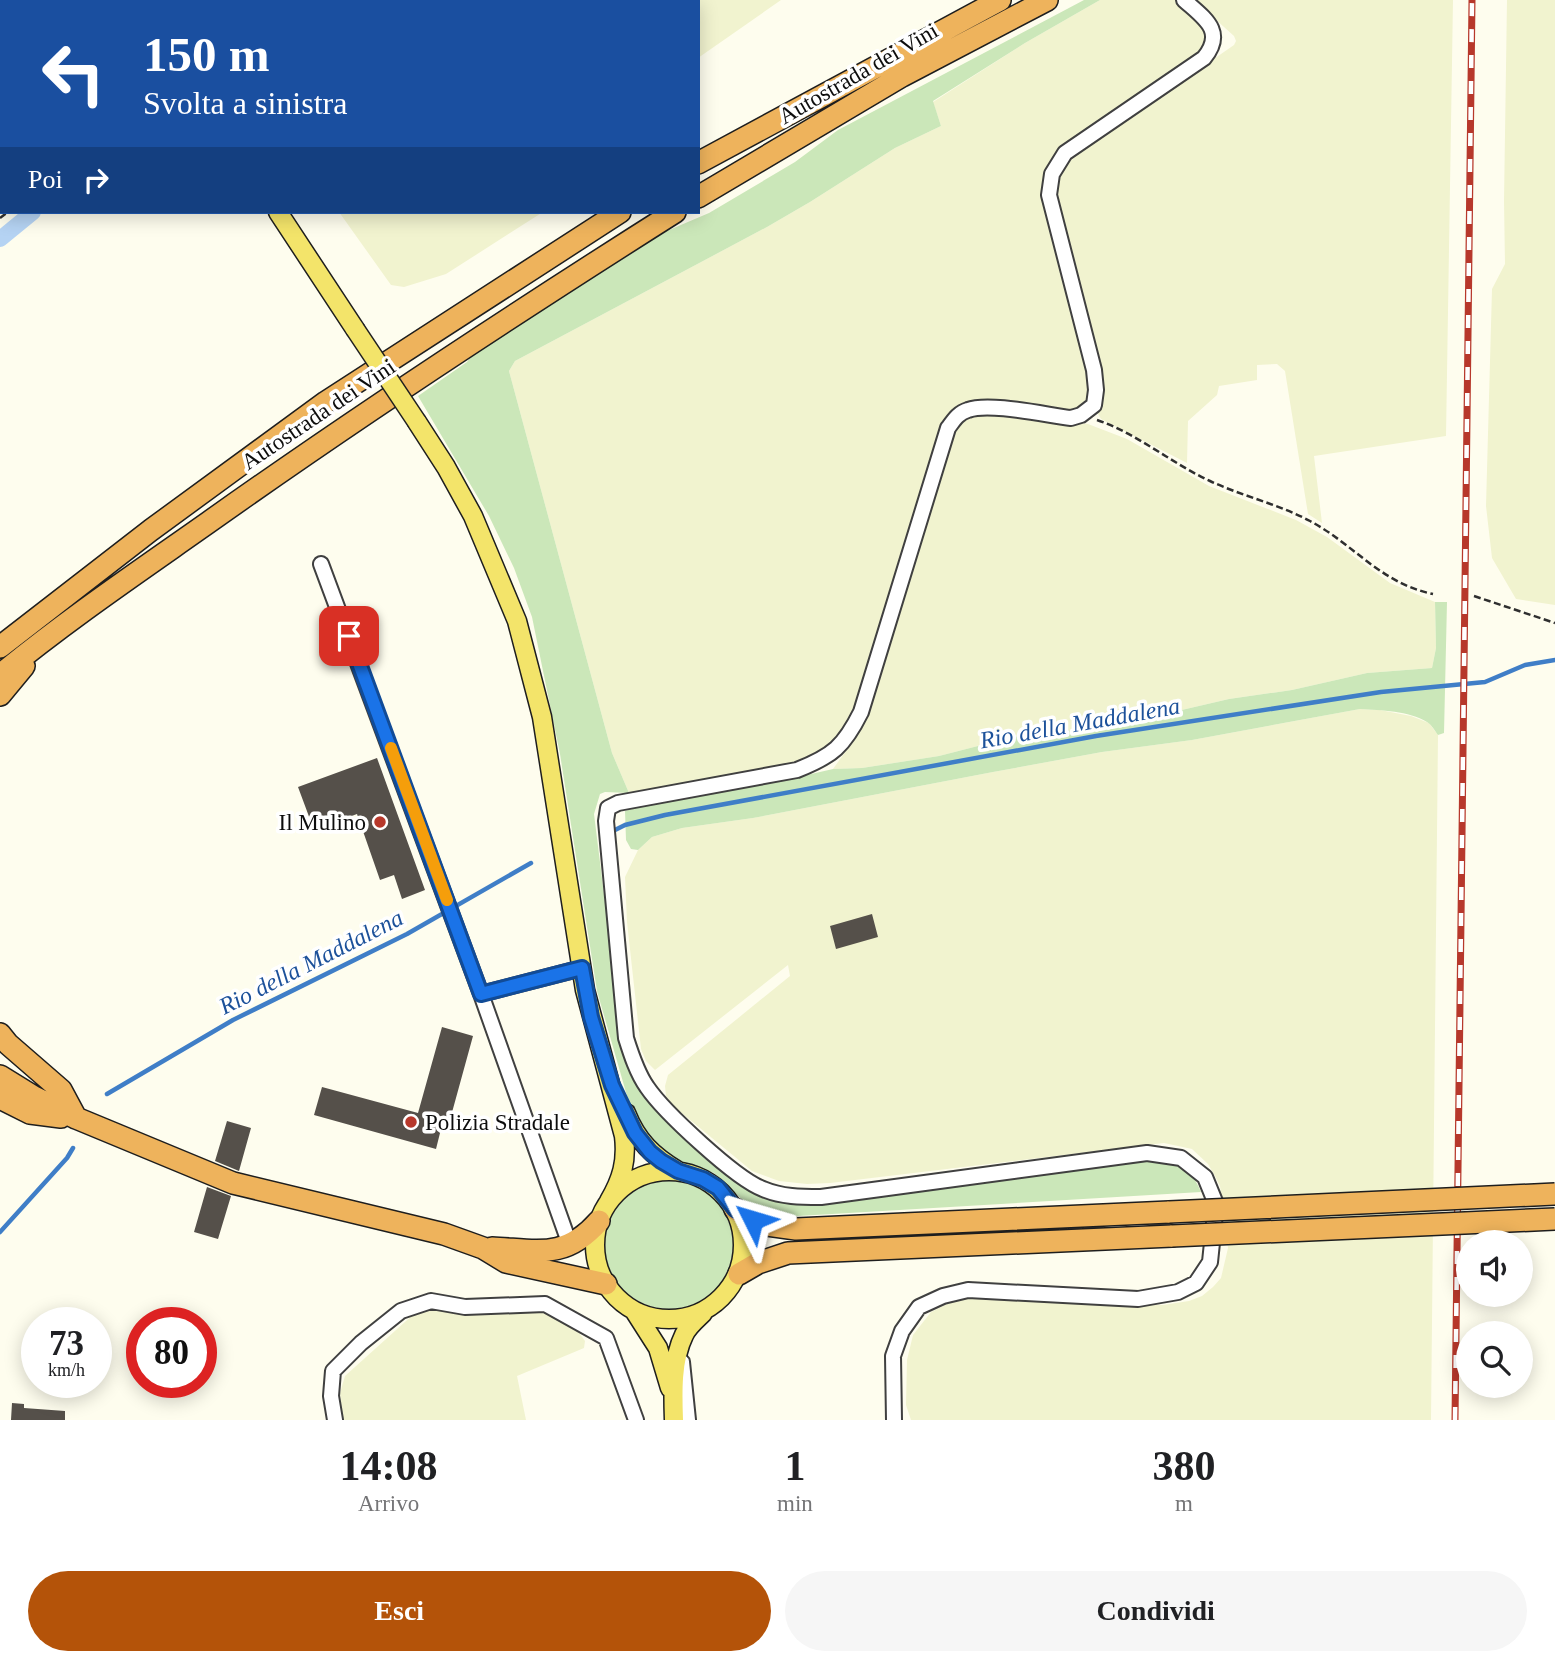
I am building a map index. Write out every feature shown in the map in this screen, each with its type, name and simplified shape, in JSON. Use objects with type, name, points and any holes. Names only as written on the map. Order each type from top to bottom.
[{"type":"highway","name":"Autostrada dei Vini","points":[[700,162],[1000,0]]},
{"type":"highway","name":"Autostrada dei Vini","points":[[700,196],[902,76],[1047,0]]},
{"type":"highway","name":"Autostrada dei Vini","points":[[0,647],[151,530],[327,402],[617,214]]},
{"type":"highway","name":"Autostrada dei Vini","points":[[0,675],[52,632],[257,487],[468,343],[672,214]]},
{"type":"highway","points":[[0,695],[52,632]]},
{"type":"highway","points":[[0,1034],[61,1090],[76,1118]]},
{"type":"highway","points":[[0,1076],[76,1118],[233,1184],[444,1234],[483,1248],[506,1262],[606,1284]]},
{"type":"highway","points":[[0,1098],[30,1113],[76,1118]]},
{"type":"highway","points":[[735,1209],[761,1224],[796,1229],[1555,1194]]},
{"type":"highway","points":[[738,1274],[758,1263],[788,1253],[1555,1219]]},
{"type":"highway","points":[[483,1248],[540,1252],[556,1250],[587,1235],[599,1221]]},
{"type":"main road","points":[[279,214],[446,467],[473,516],[517,621],[542,717],[591,1017],[624,1136],[626,1159],[619,1184],[599,1221],[595,1254],[606,1284],[614,1295],[635,1312],[658,1348],[673,1398]]},
{"type":"main road","points":[[612,1085],[642,1143],[655,1156],[678,1171],[703,1179],[718,1188],[735,1209],[744,1240],[742,1265],[738,1274],[721,1300],[703,1312],[685,1332],[673,1398],[674,1420]]},
{"type":"main road","points":[[609,1201],[628,1183],[647,1174],[678,1171]]},
{"type":"main road","points":[[635,1312],[657,1319],[681,1319],[703,1312]]},
{"type":"street","points":[[894,1420],[893,1356],[902,1331],[919,1307],[943,1296],[968,1290],[1138,1299],[1178,1292],[1196,1283],[1210,1262],[1216,1204],[1205,1177],[1181,1158],[1147,1153],[821,1197],[788,1196],[762,1189],[742,1178],[673,1117],[646,1087],[633,1061],[626,1038],[606,821],[608,808],[618,803],[797,770],[818,762],[835,751],[849,736],[861,712],[948,428],[957,416],[966,410],[981,407],[1071,418],[1081,415],[1094,405],[1096,390],[1076,296],[1049,195],[1052,174],[1065,153],[1203,58],[1212,49],[1211,26],[1184,0]]},
{"type":"street","points":[[321,564],[446,897],[570,1245]]},
{"type":"street","points":[[481,994],[582,968]]},
{"type":"street","points":[[335,1420],[331,1396],[333,1371],[361,1343],[401,1311],[431,1301],[465,1307],[545,1304],[596,1331],[606,1338],[636,1420]]},
{"type":"street","points":[[681,1345],[688,1420]]},
{"type":"path","points":[[1081,415],[1126,432],[1208,480],[1310,521],[1345,543],[1369,565],[1396,581],[1433,594]]},
{"type":"path","points":[[1474,596],[1555,623]]},
{"type":"green space","points":[[700,0],[781,0],[700,57]]},
{"type":"green space","points":[[1084,0],[1100,0],[933,101],[941,126],[895,148],[767,227],[515,361],[509,371],[612,753],[629,793],[600,794],[594,814],[621,1031],[631,1068],[739,1181],[809,1202],[1145,1161],[1172,1163],[1186,1169],[1201,1192],[781,1217],[761,1213],[751,1208],[714,1173],[668,1157],[648,1143],[633,1117],[597,991],[560,754],[532,617],[514,568],[489,516],[418,396],[467,362],[476,349],[648,239],[709,213],[795,162],[838,130]]},
{"type":"green space","points":[[1100,0],[1176,0],[1204,27],[1205,39],[1204,49],[1194,59],[1059,148],[1049,167],[1090,372],[1089,403],[1076,412],[956,410],[868,677],[849,727],[837,743],[806,762],[665,790],[629,793],[612,753],[509,371],[515,361],[767,227],[895,148],[941,126],[933,102],[1025,43]]},
{"type":"green space","points":[[1194,0],[1453,0],[1446,436],[1314,456],[1322,523],[1308,514],[1285,371],[1277,364],[1257,365],[1257,380],[1219,386],[1217,395],[1188,421],[1187,463],[1101,419],[1097,412],[1100,403],[1058,195],[1058,180],[1068,160],[1234,45],[1234,36]]},
{"type":"green space","points":[[1507,0],[1555,0],[1555,605],[1516,599],[1492,558],[1486,506],[1492,289],[1505,264]]},
{"type":"green space","points":[[340,214],[540,214],[446,274],[404,287],[391,285]]},
{"type":"green space","points":[[991,412],[1088,424],[1127,439],[1209,486],[1296,520],[1327,537],[1390,583],[1435,602],[1436,648],[1432,668],[1367,673],[1292,690],[1229,699],[1100,729],[1044,732],[939,756],[862,768],[833,769],[861,730],[956,427],[963,418]]},
{"type":"green space","points":[[1435,602],[1447,602],[1444,733],[1438,735],[1429,723],[1412,715],[1360,709],[1192,740],[1102,752],[753,818],[682,828],[652,837],[638,850],[631,849],[626,840],[625,811],[648,804],[772,783],[833,769],[862,768],[939,756],[1013,737],[1044,732],[1100,729],[1229,699],[1292,690],[1367,673],[1432,668],[1436,648]]},
{"type":"green space","points":[[1360,709],[1411,716],[1429,723],[1438,735],[1431,1420],[911,1420],[906,1405],[907,1360],[913,1335],[931,1312],[947,1304],[966,1298],[1163,1305],[1202,1296],[1221,1278],[1228,1248],[1220,1186],[1208,1164],[1192,1149],[1164,1143],[830,1183],[779,1181],[752,1171],[672,1105],[666,1096],[665,1086],[668,1075],[790,976],[788,965],[655,1070],[646,1061],[641,1049],[627,922],[625,877],[638,850],[652,837],[682,828],[753,818],[1102,752],[1192,740]]},
{"type":"green space","points":[[669,1181],[693,1186],[714,1200],[728,1221],[733,1245],[728,1269],[714,1290],[693,1304],[669,1309],[645,1304],[624,1290],[610,1269],[605,1245],[610,1221],[624,1200],[645,1186]]},
{"type":"green space","points":[[433,1307],[528,1308],[574,1326],[585,1341],[584,1348],[517,1376],[526,1420],[343,1420],[340,1393],[345,1376],[416,1312]]},
{"type":"building","name":"Il Mulino","points":[[377,758],[425,890],[402,899],[394,875],[380,880],[357,814],[314,830],[298,787]]},
{"type":"building","points":[[872,914],[878,937],[836,949],[830,926]]},
{"type":"building","points":[[442,1027],[473,1036],[448,1127],[442,1125],[436,1149],[314,1115],[322,1087],[418,1113]]},
{"type":"building","points":[[227,1121],[251,1128],[239,1171],[215,1161]]},
{"type":"building","points":[[207,1187],[231,1196],[218,1239],[194,1232]]},
{"type":"building","points":[[12,1403],[24,1404],[24,1408],[65,1411],[65,1420],[11,1420]]},
{"type":"waterway","points":[[0,239],[31,214]]},
{"type":"waterway","name":"Rio della Maddalena","points":[[611,832],[625,825],[665,815],[1096,736],[1381,692],[1485,682],[1525,665],[1555,660]]},
{"type":"waterway","name":"Rio della Maddalena","points":[[107,1094],[233,1020],[407,934],[531,863]]},
{"type":"waterway","name":"Rio della Maddalena","points":[[0,1232],[73,1148]]},
{"type":"railway","points":[[1455,1420],[1472,0]]},
{"type":"slow traffic","points":[[391,748],[447,900]]},
{"type":"place","name":"Il Mulino","points":[[380,822]]},
{"type":"place","name":"Polizia Stradale","points":[[411,1122]]},
{"type":"route","points":[[349,636],[481,994],[582,968],[591,1017],[612,1085],[635,1133],[661,1161],[718,1188],[735,1209],[753,1220]]}]
